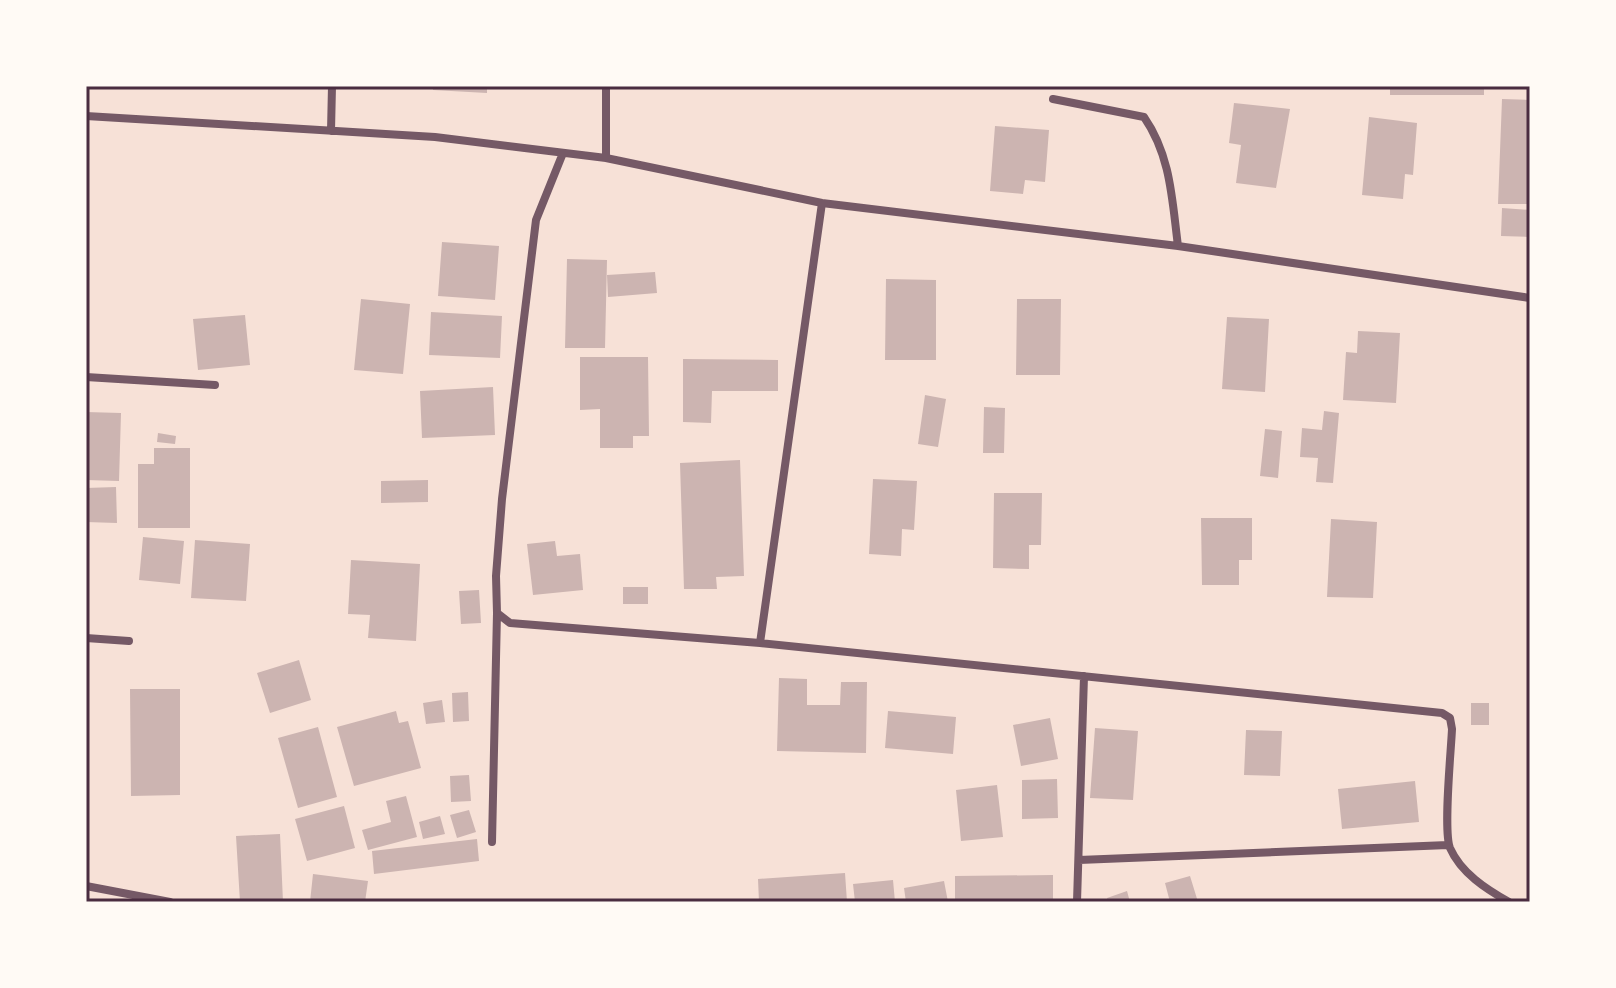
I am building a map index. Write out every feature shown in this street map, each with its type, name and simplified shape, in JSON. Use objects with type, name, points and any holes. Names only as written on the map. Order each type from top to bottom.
[{"type":"street","points":[[331,131],[332,86]]},
{"type":"street","points":[[606,86],[606,158]]},
{"type":"street","points":[[1053,99],[1144,117],[1161,141],[1169,174],[1178,246]]},
{"type":"street","points":[[86,116],[435,137],[606,158],[822,203],[1178,246],[1530,298]]},
{"type":"street","points":[[492,842],[496,576],[503,485],[536,220],[563,153]]},
{"type":"street","points":[[760,643],[822,203]]},
{"type":"street","points":[[86,377],[215,385]]},
{"type":"street","points":[[497,613],[510,623],[760,643],[1442,713],[1450,718],[1452,729],[1448,845],[1462,867],[1484,887],[1509,902]]},
{"type":"street","points":[[86,638],[129,641]]},
{"type":"street","points":[[1077,902],[1084,676]]},
{"type":"street","points":[[1079,860],[1448,845]]},
{"type":"street","points":[[86,886],[170,902]]},
{"type":"building","points":[[433,86],[487,86],[487,93],[433,90]]},
{"type":"building","points":[[1390,86],[1484,86],[1484,95],[1390,95]]},
{"type":"building","points":[[1502,99],[1530,100],[1529,204],[1498,204]]},
{"type":"building","points":[[1234,103],[1290,109],[1276,188],[1236,183],[1241,145],[1229,143]]},
{"type":"building","points":[[1369,117],[1417,123],[1413,175],[1405,174],[1403,199],[1362,195]]},
{"type":"building","points":[[995,126],[1049,130],[1045,182],[1025,180],[1023,194],[990,191]]},
{"type":"building","points":[[1502,208],[1530,210],[1530,237],[1501,236]]},
{"type":"building","points":[[442,242],[499,246],[495,300],[438,296]]},
{"type":"building","points":[[567,259],[607,260],[605,348],[565,348]]},
{"type":"building","points":[[655,272],[657,293],[608,297],[607,275]]},
{"type":"building","points":[[886,279],[936,280],[936,360],[885,360]]},
{"type":"building","points":[[361,299],[410,304],[403,374],[354,370]]},
{"type":"building","points":[[1017,299],[1061,299],[1060,375],[1016,375]]},
{"type":"building","points":[[431,312],[502,316],[500,358],[429,355]]},
{"type":"building","points":[[245,315],[250,365],[198,370],[193,319]]},
{"type":"building","points":[[1227,317],[1269,319],[1265,392],[1222,389]]},
{"type":"building","points":[[1358,331],[1400,333],[1396,403],[1343,400],[1346,352],[1357,353]]},
{"type":"building","points":[[580,357],[648,357],[649,436],[633,436],[633,448],[600,448],[600,409],[580,410]]},
{"type":"building","points":[[683,359],[778,360],[778,391],[712,391],[711,423],[683,422]]},
{"type":"building","points":[[493,387],[495,435],[422,438],[420,391]]},
{"type":"building","points":[[925,395],[946,399],[938,447],[918,444]]},
{"type":"building","points":[[984,407],[1005,408],[1004,453],[983,453]]},
{"type":"building","points":[[1324,411],[1339,413],[1333,483],[1316,482],[1318,458],[1300,457],[1302,428],[1322,430]]},
{"type":"building","points":[[86,412],[121,413],[119,481],[86,480]]},
{"type":"building","points":[[1265,429],[1282,431],[1278,478],[1260,476]]},
{"type":"building","points":[[158,433],[176,436],[175,444],[157,442]]},
{"type":"building","points":[[154,448],[190,448],[190,528],[138,528],[138,464],[154,464]]},
{"type":"building","points":[[740,460],[744,576],[716,577],[717,589],[684,589],[680,463]]},
{"type":"building","points":[[873,479],[917,481],[914,530],[902,529],[901,556],[869,554]]},
{"type":"building","points":[[428,480],[428,502],[381,503],[381,481]]},
{"type":"building","points":[[116,487],[117,523],[86,522],[86,488]]},
{"type":"building","points":[[994,493],[1042,493],[1041,545],[1029,545],[1029,569],[993,568]]},
{"type":"building","points":[[1201,518],[1252,518],[1252,560],[1239,560],[1239,585],[1202,585]]},
{"type":"building","points":[[1331,519],[1377,522],[1373,598],[1327,597]]},
{"type":"building","points":[[143,537],[184,541],[180,584],[139,580]]},
{"type":"building","points":[[195,540],[250,544],[246,601],[191,598]]},
{"type":"building","points":[[555,541],[557,556],[580,554],[583,590],[533,595],[527,544]]},
{"type":"building","points":[[351,560],[420,564],[416,641],[368,638],[370,615],[348,614]]},
{"type":"building","points":[[623,587],[648,587],[648,604],[623,604]]},
{"type":"building","points":[[479,590],[481,623],[461,624],[459,591]]},
{"type":"building","points":[[299,660],[311,700],[270,713],[257,673]]},
{"type":"building","points":[[779,678],[807,679],[807,705],[840,705],[841,682],[867,682],[866,753],[777,751]]},
{"type":"building","points":[[130,689],[180,689],[180,795],[131,796]]},
{"type":"building","points":[[468,692],[469,721],[453,722],[452,693]]},
{"type":"building","points":[[442,700],[445,722],[426,724],[423,703]]},
{"type":"building","points":[[1471,703],[1489,703],[1489,725],[1471,725]]},
{"type":"building","points":[[396,711],[399,723],[408,721],[421,768],[354,786],[337,727]]},
{"type":"building","points":[[888,711],[956,717],[953,754],[885,748]]},
{"type":"building","points":[[1050,718],[1058,759],[1021,766],[1013,725]]},
{"type":"building","points":[[318,727],[337,797],[298,808],[278,738]]},
{"type":"building","points":[[1095,728],[1138,731],[1133,800],[1090,798]]},
{"type":"building","points":[[1246,730],[1282,731],[1280,776],[1244,775]]},
{"type":"building","points":[[469,775],[471,801],[451,802],[450,776]]},
{"type":"building","points":[[1057,779],[1058,818],[1022,819],[1022,780]]},
{"type":"building","points":[[1415,781],[1419,822],[1342,829],[1338,789]]},
{"type":"building","points":[[997,785],[1003,837],[961,841],[956,790]]},
{"type":"building","points":[[406,796],[417,837],[368,850],[362,830],[391,822],[386,801]]},
{"type":"building","points":[[344,806],[355,848],[307,861],[295,819]]},
{"type":"building","points":[[469,810],[476,832],[457,838],[450,815]]},
{"type":"building","points":[[440,816],[445,834],[423,839],[419,822]]},
{"type":"building","points":[[280,834],[283,902],[240,902],[236,836]]},
{"type":"building","points":[[477,839],[479,861],[374,874],[372,851]]},
{"type":"building","points":[[845,873],[847,902],[759,902],[758,879]]},
{"type":"building","points":[[313,874],[368,881],[365,902],[310,902]]},
{"type":"building","points":[[1053,875],[1053,902],[955,902],[955,876]]},
{"type":"building","points":[[1190,876],[1198,902],[1170,902],[1165,883]]},
{"type":"building","points":[[893,880],[895,902],[855,902],[853,884]]},
{"type":"building","points":[[944,881],[948,902],[906,902],[904,888]]},
{"type":"building","points":[[1127,891],[1130,902],[1108,902],[1107,898]]}]
